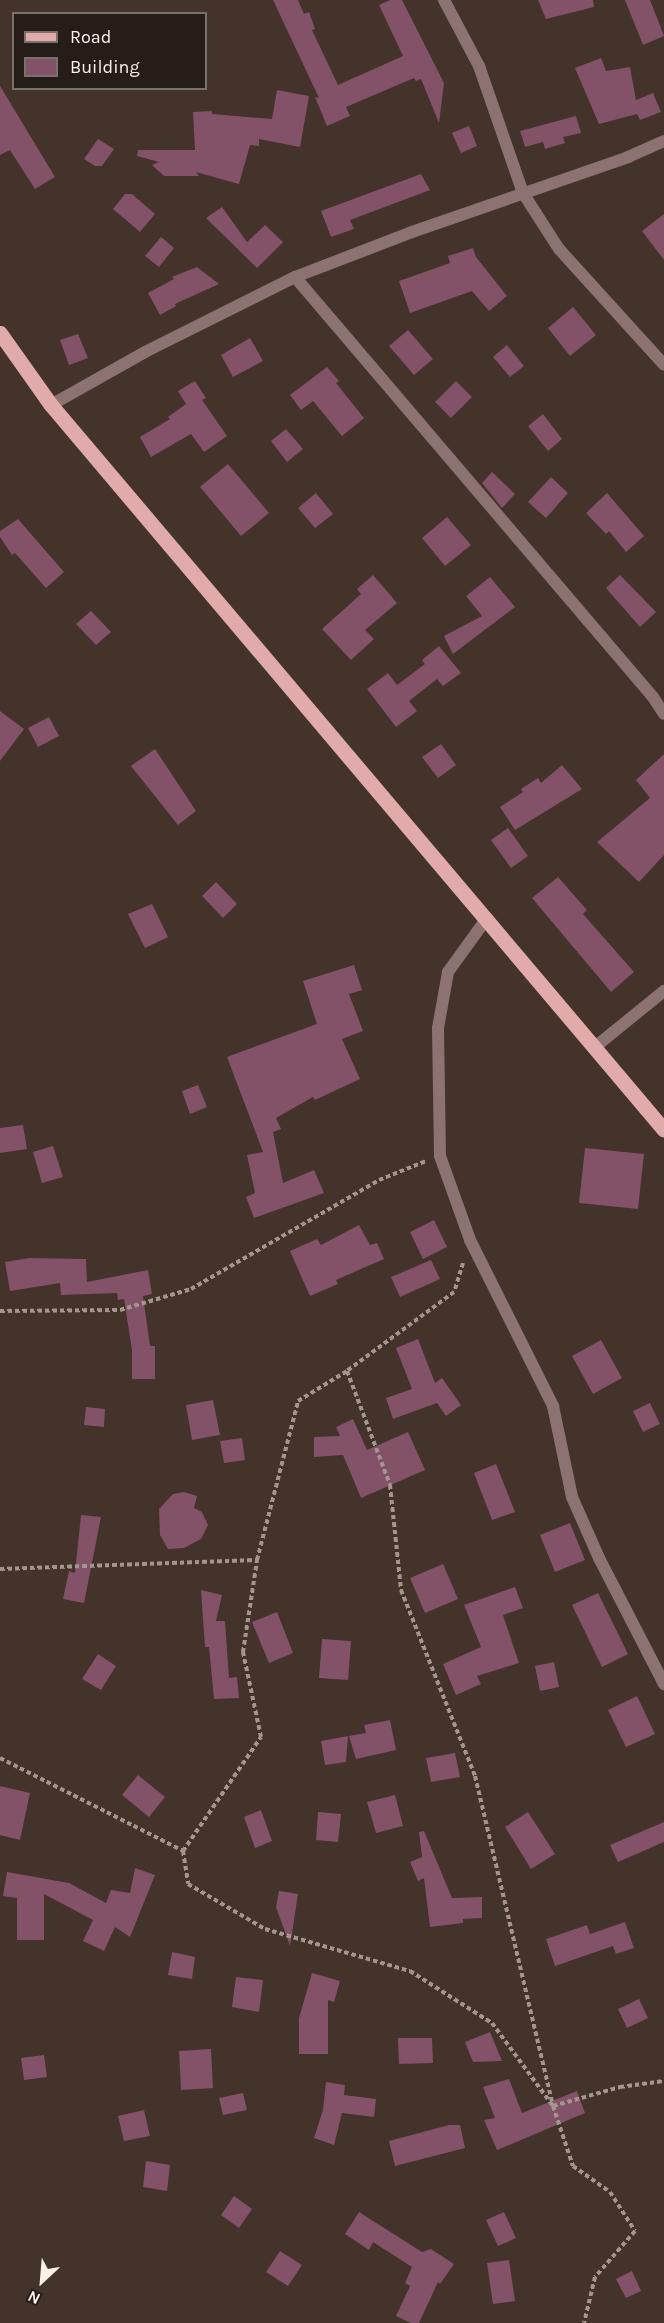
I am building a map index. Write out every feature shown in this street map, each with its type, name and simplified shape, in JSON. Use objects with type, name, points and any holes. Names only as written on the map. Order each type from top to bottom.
[{"type":"main road","points":[[0,333],[51,405],[664,1130]]},
{"type":"street","points":[[444,0],[479,66],[523,193],[559,249],[664,364]]},
{"type":"street","points":[[51,405],[145,352],[296,277],[523,193],[628,157],[664,141]]},
{"type":"street","points":[[296,277],[653,697],[664,714]]},
{"type":"street","points":[[487,918],[448,972],[438,1028],[440,1156],[470,1240],[553,1406],[573,1497],[599,1558],[664,1684]]},
{"type":"street","points":[[595,1047],[664,991]]},
{"type":"path","points":[[0,1311],[120,1310],[192,1289],[379,1180],[440,1156]]},
{"type":"path","points":[[470,1240],[454,1292],[347,1371],[298,1401],[256,1560],[243,1652],[261,1737],[183,1851],[188,1884],[265,1929],[410,1971],[492,2023],[553,2106]]},
{"type":"path","points":[[347,1371],[390,1485],[401,1590],[475,1776],[553,2106],[573,2166],[610,2192],[635,2231],[595,2277],[584,2323]]},
{"type":"path","points":[[0,1569],[256,1560]]},
{"type":"path","points":[[0,1758],[183,1851]]},
{"type":"path","points":[[553,2106],[620,2087],[664,2081]]},
{"type":"building","points":[[273,0],[298,0],[304,14],[309,12],[315,29],[312,30],[338,85],[403,56],[379,5],[390,0],[402,0],[444,83],[439,123],[421,79],[416,81],[414,78],[346,107],[350,116],[327,126],[315,97],[319,98]]},
{"type":"building","points":[[538,0],[593,0],[594,7],[546,19]]},
{"type":"building","points":[[625,0],[650,0],[664,36],[643,45]]},
{"type":"building","points":[[601,58],[606,71],[630,67],[636,100],[653,93],[661,112],[640,120],[637,114],[599,124],[575,68]]},
{"type":"building","points":[[0,86],[55,177],[35,189],[10,150],[0,155]]},
{"type":"building","points":[[277,90],[309,96],[300,147],[259,139],[259,146],[250,145],[239,184],[196,172],[199,176],[164,176],[152,165],[159,162],[137,156],[138,150],[195,150],[193,112],[212,111],[212,114],[272,119]]},
{"type":"building","points":[[576,116],[581,133],[563,137],[565,143],[545,149],[543,142],[525,147],[520,131]]},
{"type":"building","points":[[469,126],[477,146],[461,153],[452,133]]},
{"type":"building","points":[[98,139],[114,149],[102,166],[95,166],[84,159]]},
{"type":"building","points":[[421,174],[430,190],[350,220],[354,229],[331,237],[321,211]]},
{"type":"building","points":[[125,194],[132,194],[155,214],[140,232],[113,209]]},
{"type":"building","points":[[222,207],[247,242],[265,225],[283,242],[257,268],[206,218]]},
{"type":"building","points":[[664,214],[664,260],[642,231]]},
{"type":"building","points":[[161,237],[174,248],[159,267],[145,256]]},
{"type":"building","points":[[473,248],[476,257],[507,296],[489,311],[472,291],[410,313],[399,281],[450,263],[448,256]]},
{"type":"building","points":[[197,267],[219,284],[175,304],[176,306],[160,315],[148,293],[174,279],[172,277]]},
{"type":"building","points":[[573,307],[596,335],[570,356],[548,328]]},
{"type":"building","points":[[408,330],[433,359],[414,375],[389,346]]},
{"type":"building","points":[[78,334],[88,358],[69,365],[60,340]]},
{"type":"building","points":[[250,338],[263,361],[233,377],[221,355]]},
{"type":"building","points":[[507,345],[524,366],[510,377],[493,357]]},
{"type":"building","points":[[327,367],[339,381],[336,383],[364,418],[342,436],[313,401],[301,410],[290,395]]},
{"type":"building","points":[[195,381],[206,398],[202,400],[227,436],[204,452],[191,434],[151,457],[140,437],[170,419],[168,417],[186,404],[178,391]]},
{"type":"building","points":[[456,381],[472,397],[451,418],[435,402]]},
{"type":"building","points":[[543,414],[562,439],[548,451],[528,426]]},
{"type":"building","points":[[286,429],[303,449],[287,462],[271,441]]},
{"type":"building","points":[[228,464],[269,513],[241,536],[200,487]]},
{"type":"building","points":[[492,472],[515,494],[502,508],[482,483]]},
{"type":"building","points":[[551,477],[568,493],[546,518],[528,502]]},
{"type":"building","points":[[316,493],[333,514],[315,528],[298,508]]},
{"type":"building","points":[[607,493],[644,536],[626,552],[609,531],[606,534],[586,513]]},
{"type":"building","points":[[447,517],[471,545],[445,566],[422,538]]},
{"type":"building","points":[[18,519],[64,572],[46,588],[15,553],[12,555],[0,537],[0,531]]},
{"type":"building","points":[[373,575],[397,603],[365,630],[374,639],[351,660],[322,629],[361,594],[357,589]]},
{"type":"building","points":[[620,575],[656,612],[640,627],[606,588]]},
{"type":"building","points":[[490,577],[515,607],[453,654],[444,636],[482,616],[466,596]]},
{"type":"building","points":[[91,611],[111,632],[96,645],[76,624]]},
{"type":"building","points":[[439,646],[461,673],[443,686],[437,679],[409,701],[417,711],[396,727],[367,689],[388,673],[397,685],[425,664],[422,660]]},
{"type":"building","points":[[0,711],[24,729],[0,761]]},
{"type":"building","points":[[49,717],[59,736],[38,747],[28,728]]},
{"type":"building","points":[[441,744],[456,765],[438,778],[422,757]]},
{"type":"building","points":[[155,749],[196,811],[178,825],[131,766]]},
{"type":"building","points":[[664,754],[664,855],[639,882],[597,842],[650,798],[636,780]]},
{"type":"building","points":[[562,765],[582,789],[515,830],[500,807],[523,792],[521,789],[538,778],[541,783]]},
{"type":"building","points":[[508,828],[528,856],[511,868],[491,840]]},
{"type":"building","points":[[558,877],[587,910],[583,914],[634,972],[611,992],[532,898]]},
{"type":"building","points":[[216,882],[237,904],[223,918],[202,896]]},
{"type":"building","points":[[152,904],[168,937],[145,948],[128,914]]},
{"type":"building","points":[[354,965],[362,990],[349,994],[363,1031],[342,1039],[360,1079],[315,1100],[313,1097],[276,1118],[281,1129],[273,1132],[283,1183],[314,1170],[324,1193],[254,1218],[246,1197],[255,1193],[247,1155],[263,1152],[227,1057],[317,1024],[303,981]]},
{"type":"building","points":[[198,1085],[207,1107],[190,1114],[182,1091]]},
{"type":"building","points":[[23,1125],[27,1149],[0,1153],[0,1128]]},
{"type":"building","points":[[53,1146],[63,1177],[42,1183],[33,1152]]},
{"type":"building","points":[[585,1148],[644,1154],[638,1209],[579,1203]]},
{"type":"building","points":[[434,1220],[447,1247],[423,1259],[410,1232]]},
{"type":"building","points":[[359,1225],[370,1245],[377,1243],[384,1259],[336,1280],[338,1284],[310,1296],[290,1251],[317,1239],[321,1245]]},
{"type":"building","points":[[29,1258],[86,1259],[87,1282],[148,1270],[152,1294],[143,1296],[150,1346],[155,1346],[155,1379],[132,1379],[132,1350],[124,1299],[118,1300],[117,1293],[61,1295],[60,1283],[10,1291],[5,1262]]},
{"type":"building","points":[[431,1260],[440,1279],[400,1297],[391,1277]]},
{"type":"building","points":[[418,1339],[435,1383],[442,1378],[461,1405],[446,1416],[437,1403],[393,1419],[386,1398],[412,1389],[396,1348]]},
{"type":"building","points":[[601,1340],[622,1378],[593,1394],[572,1356]]},
{"type":"building","points":[[213,1400],[220,1435],[192,1440],[186,1405]]},
{"type":"building","points":[[650,1403],[660,1424],[643,1432],[633,1411]]},
{"type":"building","points":[[86,1407],[105,1409],[104,1427],[84,1425]]},
{"type":"building","points":[[353,1419],[367,1450],[408,1432],[425,1470],[361,1498],[343,1455],[314,1457],[314,1437],[340,1436],[336,1427]]},
{"type":"building","points":[[242,1438],[245,1460],[224,1463],[220,1441]]},
{"type":"building","points":[[496,1464],[515,1512],[492,1520],[474,1473]]},
{"type":"building","points":[[184,1492],[197,1496],[194,1508],[202,1512],[208,1525],[201,1539],[184,1548],[168,1549],[160,1535],[159,1509],[173,1494]]},
{"type":"building","points":[[81,1515],[101,1517],[84,1603],[63,1599],[69,1571],[75,1573]]},
{"type":"building","points":[[570,1523],[585,1560],[555,1572],[540,1535]]},
{"type":"building","points":[[443,1564],[458,1599],[425,1613],[410,1578]]},
{"type":"building","points":[[515,1587],[523,1608],[503,1615],[519,1663],[477,1676],[481,1684],[456,1695],[443,1664],[481,1647],[464,1605]]},
{"type":"building","points":[[201,1590],[222,1595],[216,1621],[225,1621],[229,1678],[237,1677],[239,1698],[214,1699],[209,1647],[205,1647]]},
{"type":"building","points":[[598,1593],[628,1654],[602,1667],[572,1605]]},
{"type":"building","points":[[277,1612],[293,1653],[269,1663],[252,1622]]},
{"type":"building","points":[[322,1639],[351,1641],[348,1680],[319,1678]]},
{"type":"building","points":[[98,1654],[116,1666],[101,1690],[82,1679]]},
{"type":"building","points":[[554,1662],[559,1687],[540,1691],[535,1666]]},
{"type":"building","points":[[637,1696],[655,1734],[626,1747],[608,1710]]},
{"type":"building","points":[[390,1720],[396,1750],[356,1759],[349,1736],[366,1733],[364,1725]]},
{"type":"building","points":[[348,1736],[346,1762],[325,1765],[321,1741]]},
{"type":"building","points":[[455,1753],[460,1777],[431,1782],[426,1758]]},
{"type":"building","points":[[138,1775],[165,1797],[149,1817],[122,1795]]},
{"type":"building","points":[[0,1786],[30,1793],[20,1840],[0,1835]]},
{"type":"building","points":[[395,1795],[403,1826],[376,1833],[367,1802]]},
{"type":"building","points":[[261,1810],[272,1841],[255,1848],[244,1817]]},
{"type":"building","points":[[318,1812],[341,1814],[338,1842],[316,1840]]},
{"type":"building","points":[[528,1812],[555,1854],[531,1869],[505,1827]]},
{"type":"building","points":[[664,1822],[664,1842],[618,1862],[610,1845]]},
{"type":"building","points":[[424,1831],[452,1898],[482,1897],[482,1918],[463,1919],[463,1923],[430,1927],[424,1878],[418,1881],[410,1862],[422,1857],[419,1832]]},
{"type":"building","points":[[135,1868],[155,1875],[130,1937],[115,1927],[104,1951],[83,1941],[93,1920],[44,1894],[44,1940],[17,1940],[17,1898],[3,1896],[7,1872],[69,1883],[106,1903],[111,1890],[130,1893]]},
{"type":"building","points":[[279,1891],[298,1894],[290,1946],[276,1907]]},
{"type":"building","points":[[625,1922],[634,1948],[616,1954],[613,1946],[555,1966],[546,1939],[587,1925],[590,1934]]},
{"type":"building","points":[[172,1952],[195,1957],[192,1979],[168,1975]]},
{"type":"building","points":[[312,1973],[340,1981],[334,2002],[328,2000],[328,2054],[299,2054],[299,2018]]},
{"type":"building","points":[[236,1977],[263,1980],[259,2012],[232,2007]]},
{"type":"building","points":[[639,1999],[648,2018],[627,2028],[618,2009]]},
{"type":"building","points":[[490,2032],[502,2061],[473,2062],[465,2042]]},
{"type":"building","points":[[398,2038],[432,2038],[433,2063],[399,2064]]},
{"type":"building","points":[[211,2049],[213,2088],[181,2090],[179,2051]]},
{"type":"building","points":[[44,2055],[47,2077],[24,2080],[21,2058]]},
{"type":"building","points":[[509,2079],[522,2113],[577,2091],[585,2113],[497,2150],[484,2120],[495,2118],[483,2087]]},
{"type":"building","points":[[326,2082],[345,2085],[344,2095],[376,2099],[374,2117],[342,2113],[334,2145],[314,2138],[323,2110]]},
{"type":"building","points":[[243,2093],[247,2110],[223,2115],[219,2098]]},
{"type":"building","points":[[144,2110],[150,2136],[124,2141],[118,2116]]},
{"type":"building","points":[[449,2125],[460,2125],[465,2148],[395,2166],[389,2141]]},
{"type":"building","points":[[146,2161],[170,2165],[167,2191],[143,2187]]},
{"type":"building","points":[[234,2196],[252,2209],[239,2228],[221,2215]]},
{"type":"building","points":[[359,2212],[422,2252],[431,2249],[454,2264],[440,2284],[438,2282],[419,2323],[411,2323],[396,2316],[410,2286],[405,2283],[412,2267],[373,2242],[369,2250],[345,2234]]},
{"type":"building","points":[[504,2212],[516,2238],[498,2246],[486,2220]]},
{"type":"building","points":[[280,2251],[302,2265],[288,2286],[266,2272]]},
{"type":"building","points":[[509,2260],[515,2301],[493,2304],[487,2263]]},
{"type":"building","points":[[632,2271],[641,2291],[626,2298],[616,2279]]}]
